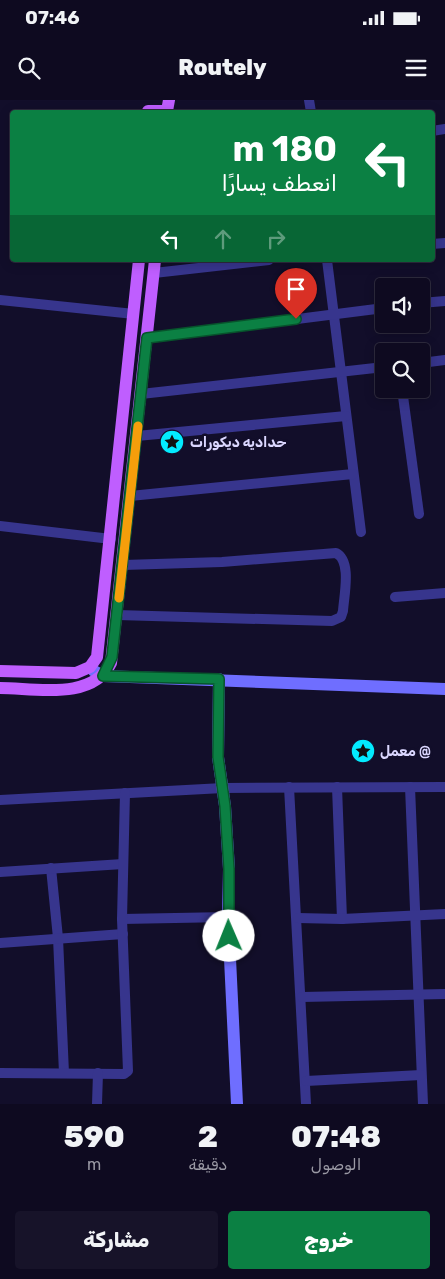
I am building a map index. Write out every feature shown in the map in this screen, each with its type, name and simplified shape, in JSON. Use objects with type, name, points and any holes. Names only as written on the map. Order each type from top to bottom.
[{"type":"main road","points":[[147,108],[167,106]]},
{"type":"main road","points":[[0,671],[71,674],[81,672],[90,667],[99,652],[139,262]]},
{"type":"main road","points":[[0,688],[78,689],[93,684],[103,676],[112,657],[154,266]]},
{"type":"street","points":[[154,266],[231,262]]},
{"type":"street","points":[[327,262],[360,532]]},
{"type":"street","points":[[0,300],[134,314]]},
{"type":"street","points":[[430,302],[445,300]]},
{"type":"street","points":[[147,338],[375,309]]},
{"type":"street","points":[[430,362],[445,360]]},
{"type":"street","points":[[141,394],[375,368]]},
{"type":"street","points":[[403,398],[419,514]]},
{"type":"street","points":[[137,436],[346,416]]},
{"type":"street","points":[[130,496],[353,474]]},
{"type":"street","points":[[0,526],[111,539]]},
{"type":"street","points":[[117,615],[332,621],[339,619],[343,611],[345,565],[342,557],[336,553],[222,562],[122,565]]},
{"type":"street","points":[[395,597],[445,593]]},
{"type":"street","points":[[90,667],[103,676],[445,689]]},
{"type":"street","points":[[219,679],[218,757],[223,788],[229,869],[228,917],[237,1104]]},
{"type":"street","points":[[289,787],[298,918],[306,1104]]},
{"type":"street","points":[[410,787],[423,1104]]},
{"type":"street","points":[[0,800],[223,788],[445,787]]},
{"type":"street","points":[[337,788],[342,919]]},
{"type":"street","points":[[0,1073],[124,1074],[130,1067],[122,934],[125,793]]},
{"type":"street","points":[[0,872],[123,864]]},
{"type":"street","points":[[51,868],[58,938],[64,1073]]},
{"type":"street","points":[[298,918],[342,919],[445,914]]},
{"type":"street","points":[[122,919],[228,917]]},
{"type":"street","points":[[0,943],[122,934]]},
{"type":"street","points":[[302,997],[445,994]]},
{"type":"street","points":[[97,1104],[98,1073]]},
{"type":"street","points":[[306,1081],[421,1075]]},
{"type":"slow traffic","points":[[119,598],[138,426]]},
{"type":"place","name":"حداديه ديكورات","points":[[172,442]]},
{"type":"place","name":"معمل @","points":[[363,751]]},
{"type":"route","points":[[229,936],[229,869],[225,806],[218,757],[219,679],[103,676],[111,663],[112,657],[147,338],[296,319]]}]
